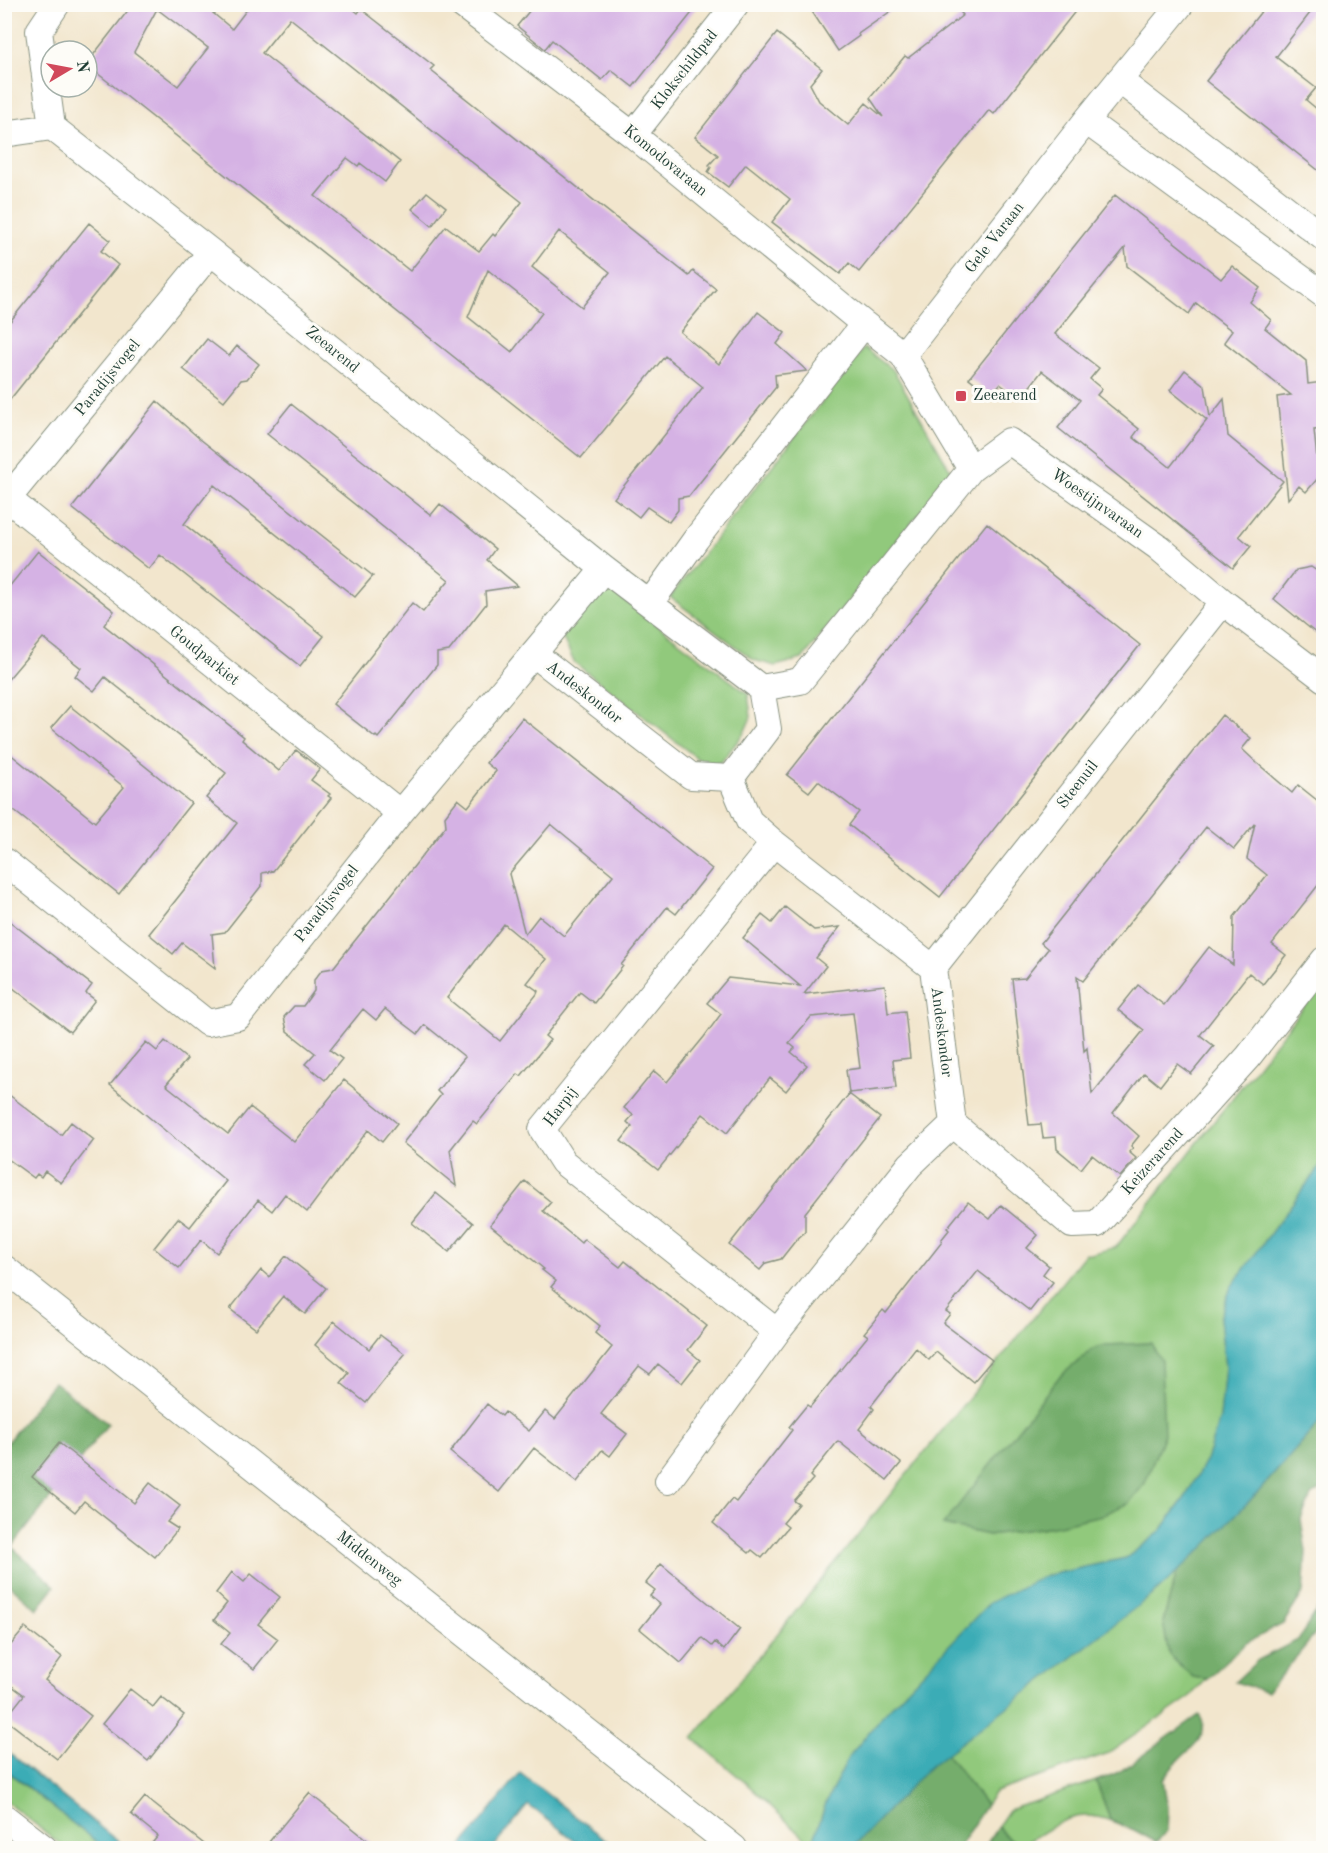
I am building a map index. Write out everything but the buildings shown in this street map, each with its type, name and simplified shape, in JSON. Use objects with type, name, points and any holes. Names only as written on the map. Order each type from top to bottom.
[{"type":"street","points":[[10,133],[51,127],[39,31],[57,4]]},
{"type":"street","name":"Komodovaraan","points":[[461,4],[633,135],[864,324]]},
{"type":"street","name":"Klokschildpad","points":[[633,135],[736,4]]},
{"type":"street","name":"Gele Varaan","points":[[903,355],[1086,121],[1181,4]]},
{"type":"street","points":[[1119,80],[1323,238]]},
{"type":"street","points":[[1086,121],[1323,295]]},
{"type":"street","name":"Zeearend","points":[[51,127],[211,252],[604,569],[761,688]]},
{"type":"street","name":"Paradijsvogel","points":[[6,501],[211,252]]},
{"type":"street","points":[[650,603],[696,539],[864,324],[903,355],[971,469],[800,681],[761,688],[768,729],[731,778]]},
{"type":"street","name":"Woestijnvaraan","points":[[971,469],[1009,441],[1158,547],[1223,602],[1323,679]]},
{"type":"street","name":"Goudparkiet","points":[[6,501],[400,813]]},
{"type":"street","name":"Paradijsvogel","points":[[4,861],[207,1023],[238,1017],[400,813],[604,569]]},
{"type":"street","name":"Steenuil","points":[[933,968],[1223,602]]},
{"type":"street","name":"Andeskondor","points":[[534,654],[691,776],[731,778],[749,820],[774,843],[933,968],[953,1124]]},
{"type":"street","name":"Harpij","points":[[774,843],[542,1129],[563,1162],[777,1332]]},
{"type":"street","name":"Keizerarend","points":[[953,1124],[1072,1225],[1097,1224],[1248,1057],[1323,960]]},
{"type":"street","points":[[668,1480],[777,1332],[910,1165],[953,1124]]},
{"type":"street","name":"Middenweg","points":[[4,1268],[734,1848]]},
{"type":"street","points":[[4,1817],[44,1848]]},
{"type":"green space","points":[[864,348],[894,371],[952,473],[802,659],[775,666],[754,660],[670,597]]},
{"type":"green space","points":[[608,588],[748,694],[751,717],[744,733],[721,762],[707,766],[574,662],[562,636],[588,595]]},
{"type":"green space","points":[[1323,982],[1323,1162],[1231,1287],[1220,1318],[1225,1367],[1220,1418],[1206,1460],[1186,1496],[1160,1532],[1126,1558],[1044,1576],[848,1758],[826,1803],[812,1845],[747,1784],[693,1738],[1086,1253],[1091,1254],[1116,1247]],"holes":[[[1150,1343],[1161,1361],[1054,1526],[988,1535],[943,1525],[1131,1344]]]},
{"type":"green space","points":[[1151,1343],[1161,1361],[1164,1434],[1145,1483],[1129,1503],[1102,1515],[1054,1526],[988,1535],[943,1525],[1059,1377],[1095,1348],[1105,1345]]},
{"type":"green space","points":[[54,1382],[108,1424],[12,1547],[55,1586],[37,1609],[5,1581],[5,1445]]},
{"type":"green space","points":[[1323,1418],[1323,1488],[1311,1496],[1301,1519],[1306,1552],[1303,1593],[1283,1624],[1246,1643],[1207,1679],[1193,1677],[1169,1655],[1163,1622],[1177,1572],[1260,1490]]},
{"type":"green space","points":[[1177,1572],[1163,1622],[1193,1677],[1207,1679],[1187,1699],[1109,1753],[995,1792],[986,1805],[946,1753],[1074,1656]]},
{"type":"green space","points":[[1323,1601],[1323,1625],[1267,1692],[1235,1682],[1258,1660],[1298,1640]]},
{"type":"green space","points":[[1199,1715],[1203,1728],[1202,1734],[1163,1780],[1168,1808],[1167,1831],[1156,1842],[1111,1821],[1096,1781],[1119,1772]]},
{"type":"green space","points":[[946,1753],[986,1805],[958,1848],[852,1848],[928,1768]]},
{"type":"green space","points":[[4,1769],[104,1848],[65,1848],[5,1800]]},
{"type":"green space","points":[[1096,1781],[1111,1821],[1097,1817],[1074,1817],[1053,1826],[1021,1846],[1005,1835],[998,1826],[1009,1810]]},
{"type":"green space","points":[[998,1826],[1005,1835],[1021,1846],[984,1848]]},
{"type":"water","points":[[1323,1162],[1323,1418],[1260,1490],[1158,1590],[928,1768],[852,1848],[816,1848],[812,1845],[826,1803],[848,1758],[882,1716],[989,1603],[1044,1576],[1126,1558],[1160,1532],[1186,1496],[1206,1460],[1220,1418],[1225,1367],[1220,1318],[1231,1287]]},
{"type":"water","points":[[4,1750],[126,1848],[104,1848],[5,1769]]},
{"type":"water","points":[[520,1773],[607,1841],[602,1848],[585,1848],[528,1805],[493,1848],[460,1848]]},
{"type":"place","name":"Zeearend","points":[[961,396]]}]
